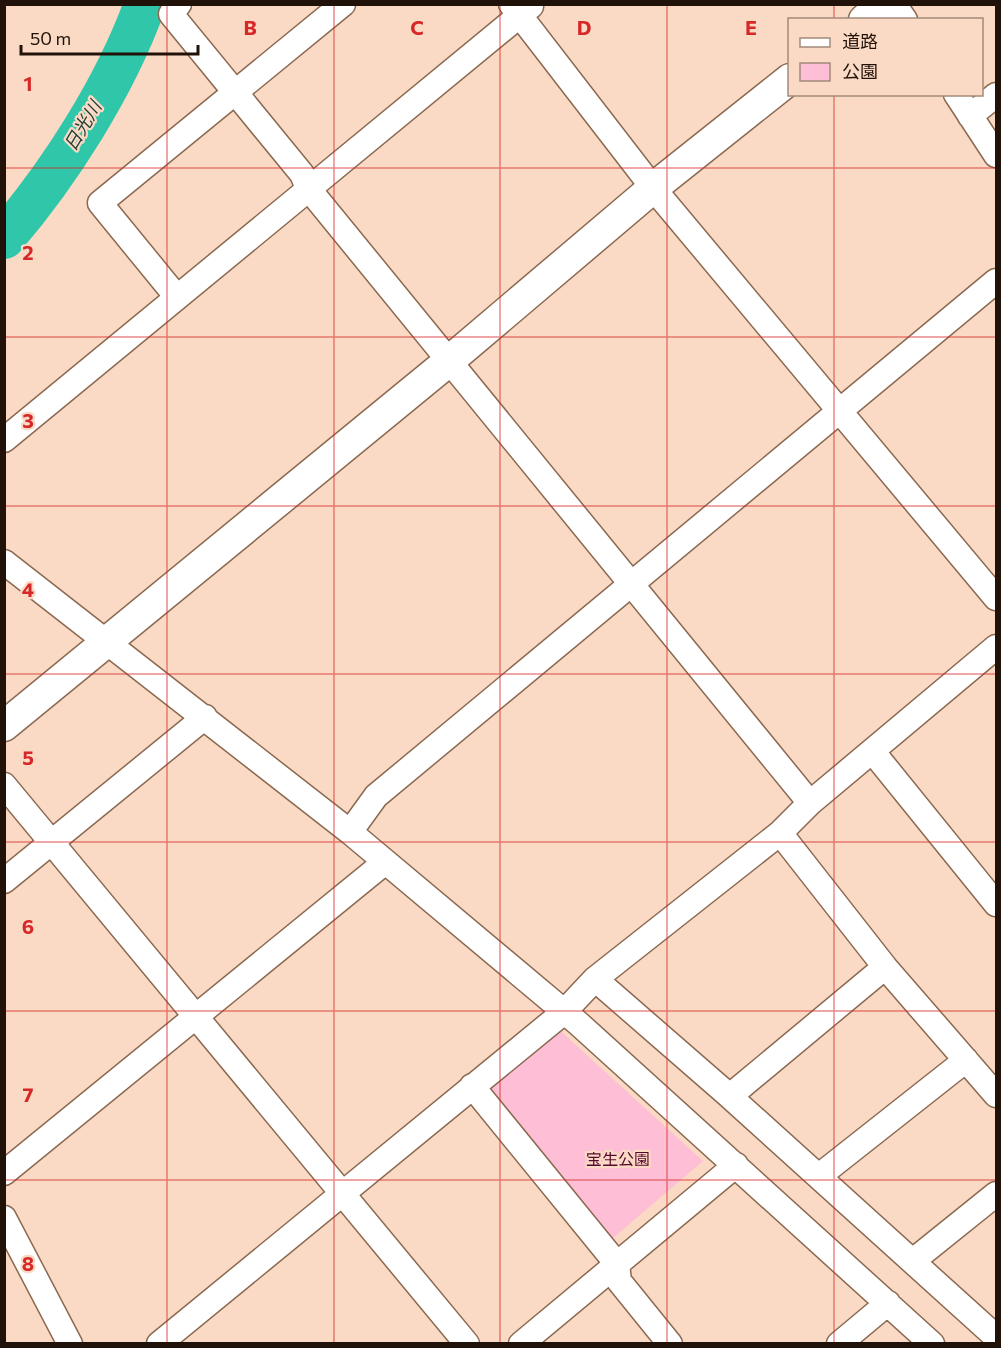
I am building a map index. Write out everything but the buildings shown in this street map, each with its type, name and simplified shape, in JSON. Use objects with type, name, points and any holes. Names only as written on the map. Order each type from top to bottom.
[{"type":"street","points":[[179,4],[171,14],[302,174],[308,188],[810,803]]},
{"type":"street","points":[[176,296],[100,203],[343,4]]},
{"type":"street","points":[[866,18],[882,4]]},
{"type":"street","points":[[894,4],[903,18]]},
{"type":"street","points":[[4,440],[521,8],[653,188],[838,412],[996,597]]},
{"type":"street","points":[[4,726],[449,360],[653,188],[788,80]]},
{"type":"street","points":[[970,116],[996,95]]},
{"type":"street","points":[[957,96],[996,155]]},
{"type":"street","points":[[350,832],[376,796],[996,281]]},
{"type":"street","points":[[4,562],[104,643],[205,717],[350,832],[384,863],[564,1012],[932,1344]]},
{"type":"street","points":[[159,1344],[564,1012],[595,979],[780,833],[810,803],[996,647]]},
{"type":"street","points":[[4,881],[205,717]]},
{"type":"street","points":[[873,752],[996,904]]},
{"type":"street","points":[[4,784],[467,1344]]},
{"type":"street","points":[[780,833],[885,967],[996,1095]]},
{"type":"street","points":[[4,1173],[384,863]]},
{"type":"street","points":[[730,1096],[885,967]]},
{"type":"street","points":[[595,979],[914,1260],[996,1337]]},
{"type":"street","points":[[819,1176],[966,1060]]},
{"type":"street","points":[[472,1086],[617,1264],[619,1281],[670,1344]]},
{"type":"street","points":[[521,1344],[736,1166]]},
{"type":"street","points":[[914,1260],[996,1194]]},
{"type":"street","points":[[4,1218],[70,1344]]},
{"type":"street","points":[[839,1344],[888,1303]]},
{"type":"green space","name":"宝生公園","points":[[556,1027],[703,1161],[612,1239],[488,1088]]},
{"type":"waterway","name":"日光川","points":[[4,238],[46,185],[85,127],[119,66],[145,4]]}]
